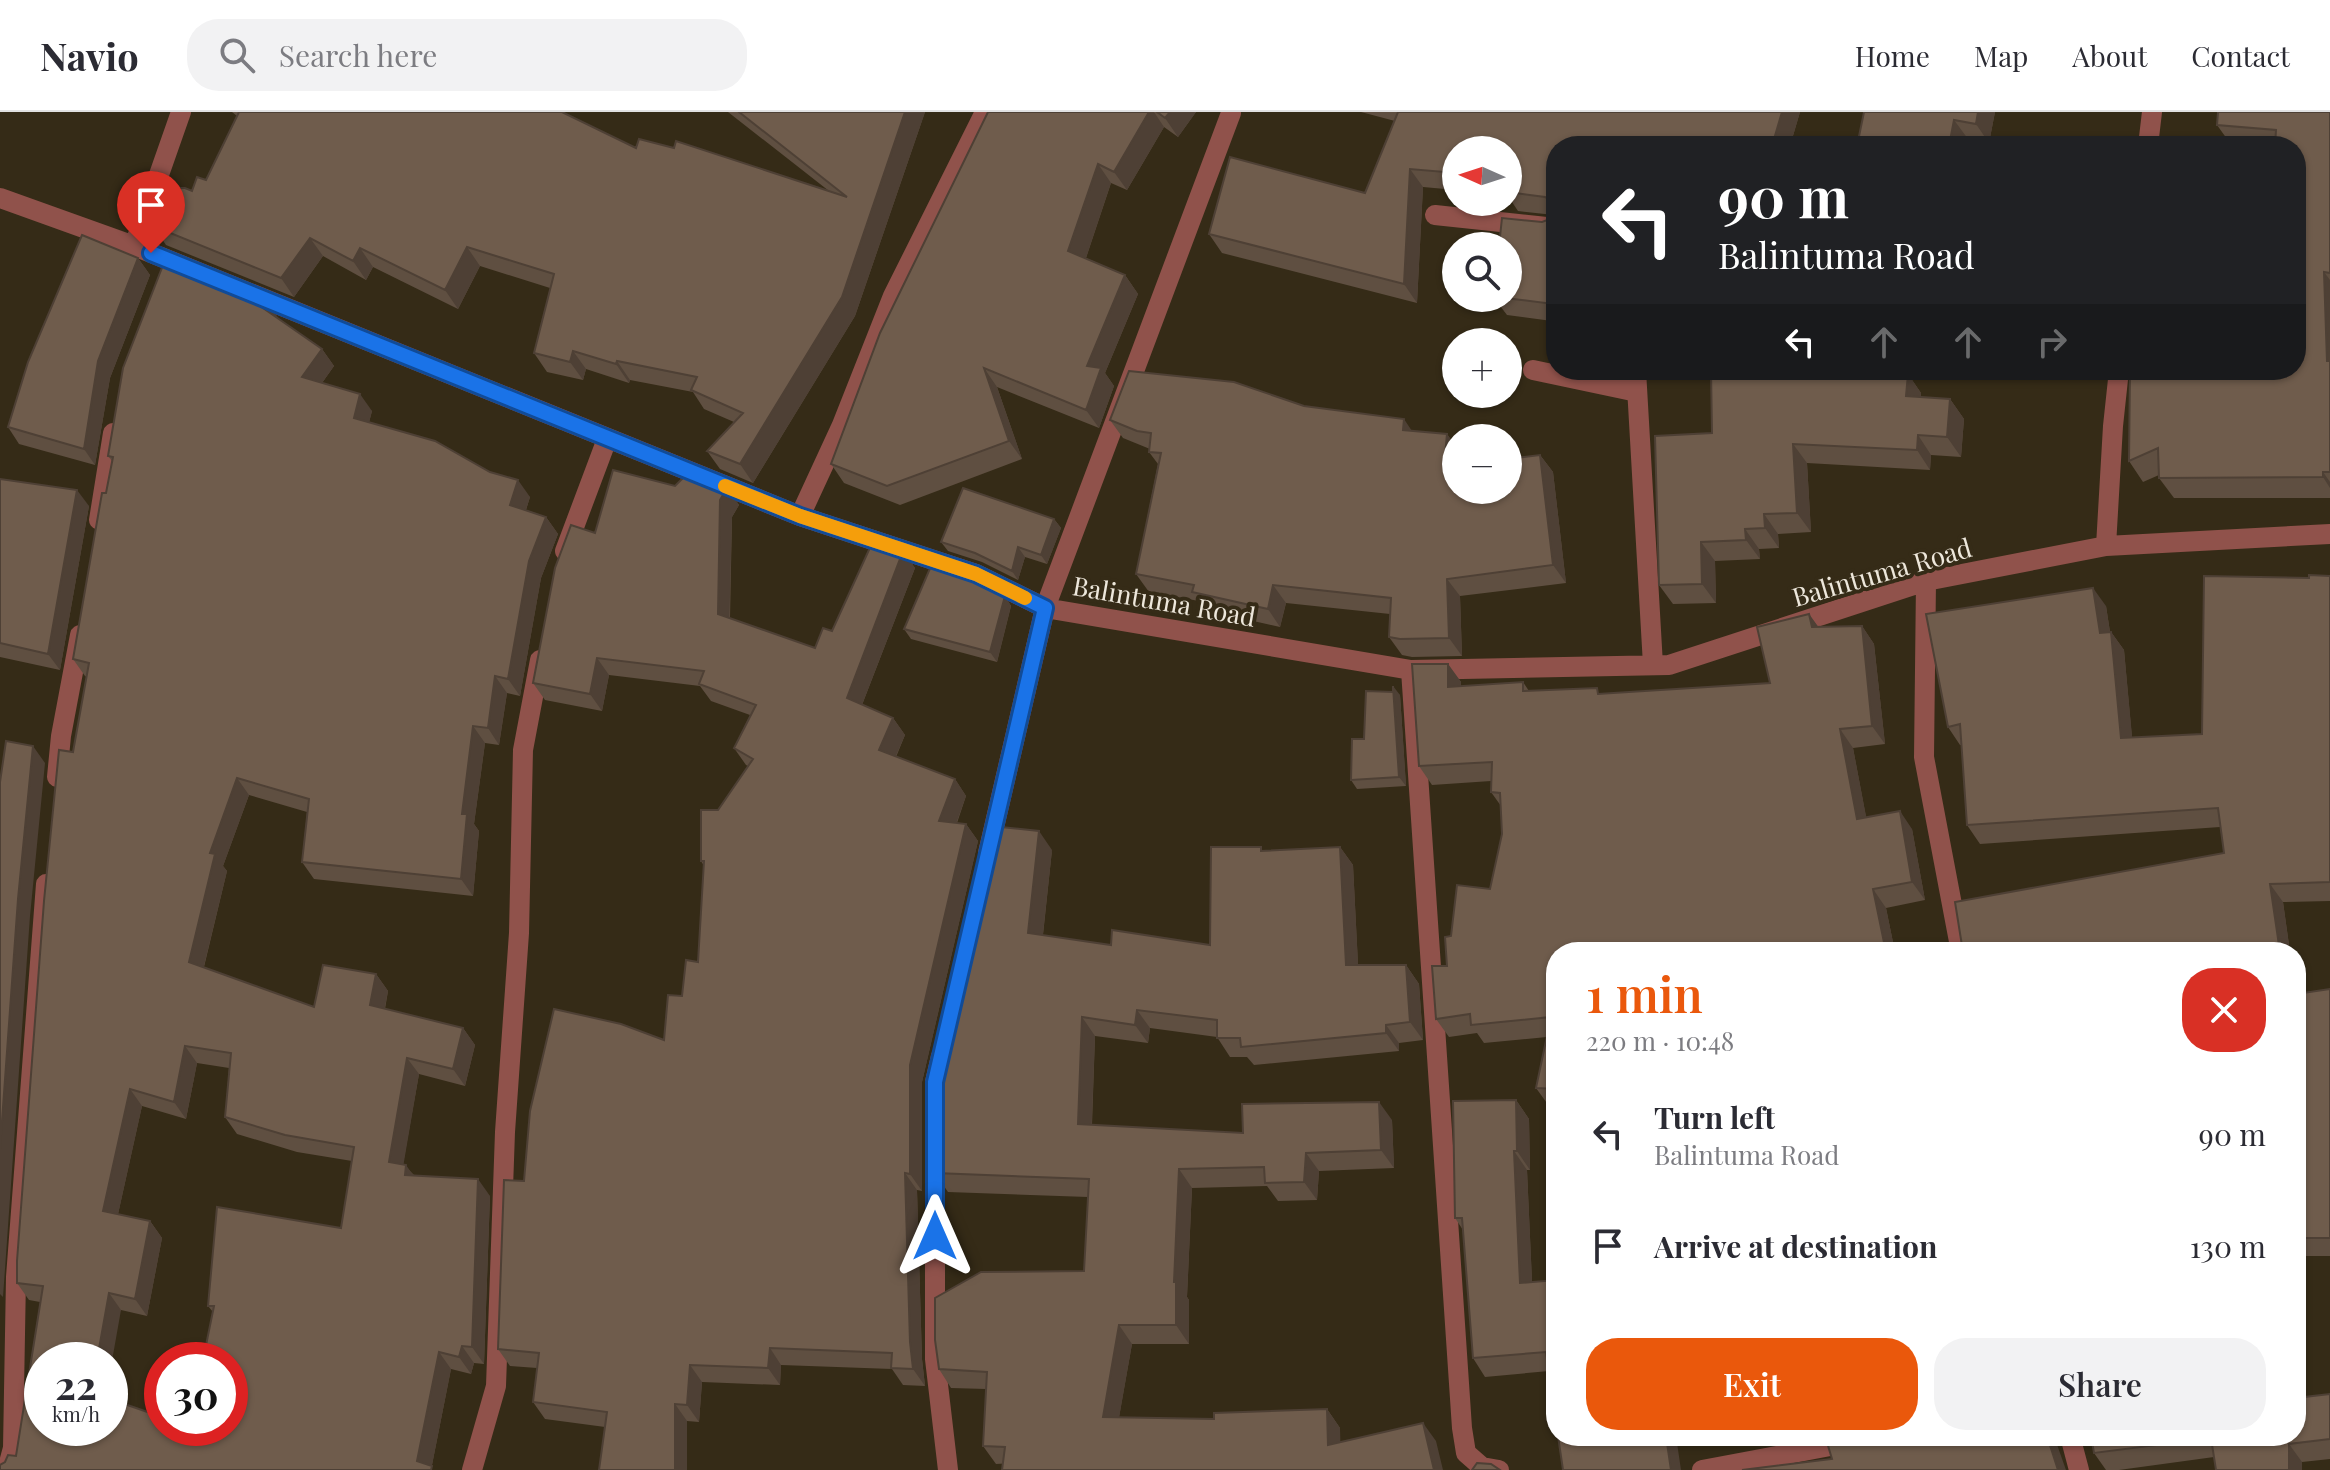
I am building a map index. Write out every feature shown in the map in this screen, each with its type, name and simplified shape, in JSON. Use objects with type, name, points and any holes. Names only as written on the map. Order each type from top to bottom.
[{"type":"street","points":[[134,246],[181,112]]},
{"type":"street","points":[[800,516],[842,425],[893,296],[985,112]]},
{"type":"street","points":[[2149,136],[2152,112]]},
{"type":"street","points":[[985,868],[1045,608],[1231,113]]},
{"type":"street","name":"Balintuma Road","points":[[0,198],[134,246],[166,268],[800,516],[976,574],[1045,608],[1411,670],[1669,665],[1926,581],[2106,546],[2330,534]]},
{"type":"street","points":[[1435,215],[1546,227]]},
{"type":"street","points":[[1533,370],[1546,373]]},
{"type":"street","points":[[1580,380],[1637,392]]},
{"type":"street","points":[[1636,380],[1653,665]]},
{"type":"street","points":[[2106,546],[2118,380]]},
{"type":"street","points":[[97,537],[117,413]]},
{"type":"street","points":[[559,567],[607,439]]},
{"type":"street","points":[[1926,581],[1924,757],[1959,942]]},
{"type":"street","points":[[55,796],[61,736],[83,614]]},
{"type":"street","points":[[472,1470],[496,1386],[505,1132],[519,933],[523,750],[543,643]]},
{"type":"street","points":[[1411,670],[1462,1428],[1466,1453],[1482,1467],[1499,1470]]},
{"type":"street","points":[[7,1470],[13,1448],[16,1277],[10,1215],[47,871]]},
{"type":"street","points":[[946,1037],[935,1082],[935,1359],[948,1470]]},
{"type":"street","points":[[1702,1470],[1830,1446]]},
{"type":"street","points":[[2073,1446],[2079,1470]]},
{"type":"building","points":[[239,112],[562,112],[636,148],[639,139],[674,148],[676,141],[847,197],[739,112],[905,112],[842,297],[740,464],[707,451],[743,413],[691,390],[697,377],[617,361],[616,364],[573,351],[570,362],[534,353],[554,274],[467,247],[445,290],[360,248],[353,261],[310,238],[281,278],[153,226],[168,188],[192,191],[197,177],[206,180]]},
{"type":"building","points":[[988,112],[1149,112],[1114,172],[1098,164],[1068,251],[1125,275],[1087,366],[1101,368],[1086,410],[984,368],[1009,441],[887,486],[831,464],[880,333]]},
{"type":"building","points":[[1398,112],[1782,112],[1775,136],[1546,136],[1546,198],[1522,194],[1522,136],[1442,136],[1442,172],[1410,169],[1404,284],[1209,234],[1230,157],[1365,193]]},
{"type":"building","points":[[1864,112],[1978,112],[1976,124],[1954,120],[1951,136],[1859,136]]},
{"type":"building","points":[[2218,112],[2330,112],[2330,273],[2324,272],[2327,361],[2330,361],[2330,472],[2323,472],[2323,477],[2159,478],[2158,448],[2129,461],[2130,380],[2306,380],[2306,136],[2276,136],[2276,130],[2217,125]]},
{"type":"building","points":[[1502,218],[1546,221],[1546,303],[1522,300],[1522,232],[1500,232]]},
{"type":"building","points":[[82,235],[138,258],[98,361],[84,449],[8,427],[28,362]]},
{"type":"building","points":[[165,260],[267,302],[263,308],[322,349],[302,377],[360,394],[354,418],[435,441],[490,472],[518,480],[510,505],[546,517],[529,561],[508,679],[495,676],[488,728],[473,726],[462,814],[467,814],[461,879],[302,862],[309,799],[237,778],[210,853],[215,854],[189,962],[314,1007],[323,965],[376,974],[370,1005],[463,1028],[453,1069],[407,1058],[389,1162],[406,1165],[405,1175],[478,1179],[472,1347],[462,1346],[459,1357],[439,1352],[417,1461],[432,1466],[431,1470],[0,1470],[8,1455],[16,1456],[24,1406],[24,1446],[128,1446],[128,1405],[144,1411],[144,1446],[248,1446],[248,1342],[207,1342],[214,1306],[208,1306],[217,1207],[341,1228],[354,1147],[285,1135],[225,1117],[231,1053],[185,1046],[174,1102],[130,1089],[103,1211],[150,1221],[135,1299],[109,1293],[100,1342],[34,1342],[43,1286],[17,1283],[17,1261],[44,901],[59,750],[73,752],[89,663],[73,659],[102,493],[106,493],[113,457],[108,456],[123,368]]},
{"type":"building","points":[[1129,371],[1234,382],[1304,406],[1404,419],[1403,430],[1442,434],[1442,504],[1522,504],[1522,457],[1540,455],[1553,565],[1447,579],[1449,638],[1389,637],[1391,598],[1273,585],[1268,609],[1192,592],[1194,585],[1136,574],[1161,453],[1149,452],[1151,433],[1110,420]]},
{"type":"building","points":[[1711,380],[1907,380],[1906,396],[1950,399],[1947,437],[1918,435],[1917,450],[1793,444],[1797,513],[1764,514],[1765,528],[1745,529],[1746,540],[1701,542],[1702,584],[1659,585],[1655,436],[1712,433]]},
{"type":"building","points":[[613,470],[675,486],[688,473],[727,488],[720,500],[718,614],[815,648],[823,628],[832,631],[873,541],[903,551],[847,698],[893,718],[879,750],[955,779],[939,821],[966,824],[910,1065],[910,1174],[905,1173],[913,1369],[891,1368],[892,1353],[770,1348],[768,1368],[690,1365],[687,1405],[675,1404],[675,1470],[599,1470],[607,1412],[533,1402],[539,1353],[498,1349],[504,1180],[524,1181],[530,1111],[554,1009],[621,1024],[664,1040],[668,995],[682,996],[686,960],[698,962],[704,861],[701,861],[701,810],[718,810],[753,759],[734,748],[756,705],[699,684],[704,671],[597,658],[590,694],[533,683],[555,568],[571,525],[595,533]]},
{"type":"building","points":[[0,479],[77,490],[48,654],[0,643]]},
{"type":"building","points":[[963,488],[1054,519],[1041,555],[1018,547],[1012,571],[975,553],[941,542]]},
{"type":"building","points":[[931,566],[1005,596],[990,652],[904,629]]},
{"type":"building","points":[[2309,575],[2330,576],[2330,882],[2270,884],[2279,942],[1961,942],[1955,902],[2224,853],[2218,808],[1967,825],[1960,724],[1948,727],[1926,614],[2093,588],[2100,633],[2111,632],[2121,738],[2202,734],[2204,576],[2309,578]]},
{"type":"building","points":[[1809,614],[1812,627],[1862,626],[1872,726],[1840,729],[1857,819],[1900,811],[1912,882],[1873,889],[1884,942],[1546,942],[1546,1018],[1471,1025],[1470,1014],[1436,1019],[1432,966],[1447,966],[1445,937],[1451,936],[1457,885],[1490,889],[1502,834],[1500,793],[1491,792],[1492,762],[1419,766],[1412,664],[1448,664],[1448,687],[1523,682],[1523,691],[1597,688],[1598,694],[1770,683],[1757,627]]},
{"type":"building","points":[[1393,686],[1399,777],[1351,780],[1352,739],[1364,739],[1366,691],[1393,692]]},
{"type":"building","points":[[6,741],[33,746],[18,899],[0,1149],[0,782]]},
{"type":"building","points":[[991,826],[1039,831],[1028,933],[1111,945],[1112,930],[1210,945],[1211,847],[1261,847],[1261,851],[1340,847],[1346,965],[1406,965],[1410,1022],[1386,1025],[1386,1033],[1241,1047],[1240,1038],[1217,1038],[1217,1020],[1137,1010],[1135,1025],[1082,1017],[1078,1124],[1243,1133],[1242,1104],[1379,1102],[1381,1150],[1306,1153],[1304,1182],[1265,1183],[1264,1167],[1179,1169],[1174,1282],[1176,1325],[1119,1325],[1103,1417],[1214,1419],[1214,1413],[1327,1409],[1328,1445],[1423,1423],[1434,1470],[1002,1470],[1005,1447],[983,1446],[987,1372],[939,1369],[935,1298],[981,1272],[1084,1271],[1089,1179],[935,1173],[935,1065]]},
{"type":"building","points":[[2330,989],[2330,1238],[2306,1238],[2306,993]]},
{"type":"building","points":[[1546,1041],[1546,1088],[1536,1088]]},
{"type":"building","points":[[1516,1100],[1517,1151],[1514,1151],[1520,1283],[1546,1281],[1546,1352],[1473,1358],[1462,1218],[1455,1218],[1453,1101]]},
{"type":"building","points":[[2330,1394],[2330,1439],[2306,1442],[2306,1397]]},
{"type":"building","points":[[1559,1446],[1667,1446],[1671,1470],[1563,1470]]},
{"type":"building","points":[[1828,1446],[2050,1446],[2058,1470],[1742,1470],[1832,1459]]},
{"type":"building","points":[[2093,1446],[2149,1446],[2094,1453]]},
{"type":"building","points":[[2212,1446],[2289,1446],[2289,1470],[2216,1470]]},
{"type":"building","points":[[1477,1463],[1491,1464],[1500,1470],[1472,1470]]},
{"type":"slow traffic","points":[[725,486],[800,516],[976,574],[1025,598]]},
{"type":"route","points":[[151,253],[800,516],[976,574],[1045,608],[935,1082],[935,1236]]}]
